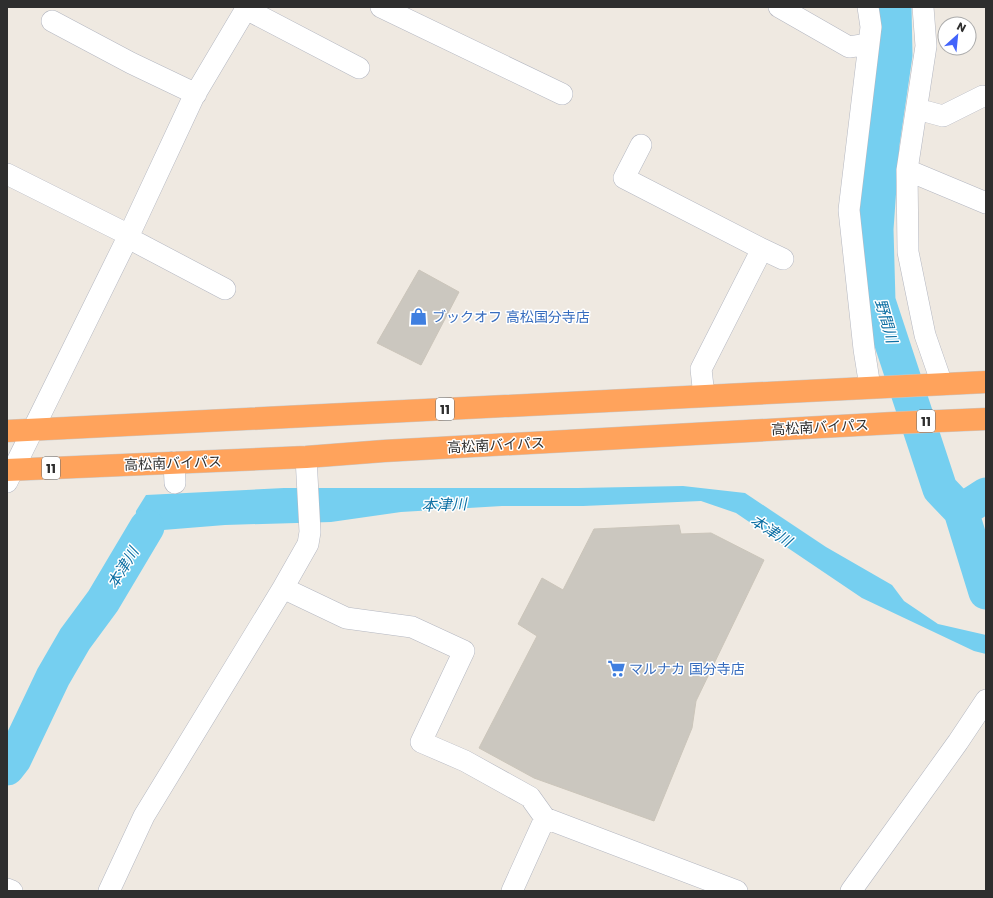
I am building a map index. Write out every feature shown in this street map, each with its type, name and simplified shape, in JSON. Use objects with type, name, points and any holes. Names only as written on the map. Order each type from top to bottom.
[{"type":"highway","name":"11","points":[[7,431],[986,382]]},
{"type":"highway","name":"高松南バイパス","points":[[9,474],[175,473],[306,457],[384,451],[986,419]]},
{"type":"street","points":[[381,7],[562,94]]},
{"type":"street","points":[[779,7],[849,47],[869,44]]},
{"type":"street","points":[[868,7],[871,27],[849,210],[864,349],[876,387]]},
{"type":"street","points":[[923,7],[926,46],[907,170],[908,252],[925,335],[942,384]]},
{"type":"street","points":[[9,474],[33,430],[42,409],[129,235],[196,94],[247,8],[359,68]]},
{"type":"street","points":[[52,21],[131,64],[196,94]]},
{"type":"street","points":[[917,109],[943,116],[983,96],[986,97]]},
{"type":"street","points":[[641,145],[624,178],[762,250],[783,258]]},
{"type":"street","points":[[907,170],[986,203]]},
{"type":"street","points":[[7,174],[129,235],[134,241],[225,289]]},
{"type":"street","points":[[704,396],[701,369],[762,250]]},
{"type":"street","points":[[109,891],[144,816],[283,588],[308,544],[310,526],[306,457]]},
{"type":"street","points":[[283,588],[346,618],[412,627],[464,651],[421,742],[465,761],[530,797],[546,818],[737,891]]},
{"type":"street","points":[[850,891],[958,742],[986,700]]},
{"type":"street","points":[[512,891],[546,818]]},
{"type":"street","points":[[7,889],[12,891]]},
{"type":"water","points":[[683,486],[745,493],[826,547],[892,585],[904,601],[938,624],[986,635],[986,654],[974,651],[862,598],[736,513],[701,501],[583,506],[502,506],[401,512],[331,522],[225,525],[163,530],[153,535],[131,572],[117,567],[135,525],[136,511],[146,495],[284,488],[578,488]]},
{"type":"building","name":"ブックオフ 高松国分寺店","points":[[419,270],[459,292],[421,365],[377,343]]},
{"type":"building","name":"マルナカ 国分寺店","points":[[679,525],[681,534],[711,533],[764,560],[696,701],[692,728],[654,821],[534,778],[479,748],[537,636],[518,624],[542,578],[563,590],[594,529]]},
{"type":"waterway","name":"野間川","points":[[894,7],[895,55],[882,144],[876,229],[878,301],[940,489],[961,511],[986,592]]},
{"type":"waterway","points":[[961,511],[986,495]]},
{"type":"waterway","name":"本津川","points":[[7,768],[14,759],[53,677],[75,639],[103,601],[147,527]]},
{"type":"place","name":"ブックオフ 高松国分寺店","points":[[419,317]]},
{"type":"place","name":"マルナカ 国分寺店","points":[[616,669]]}]
